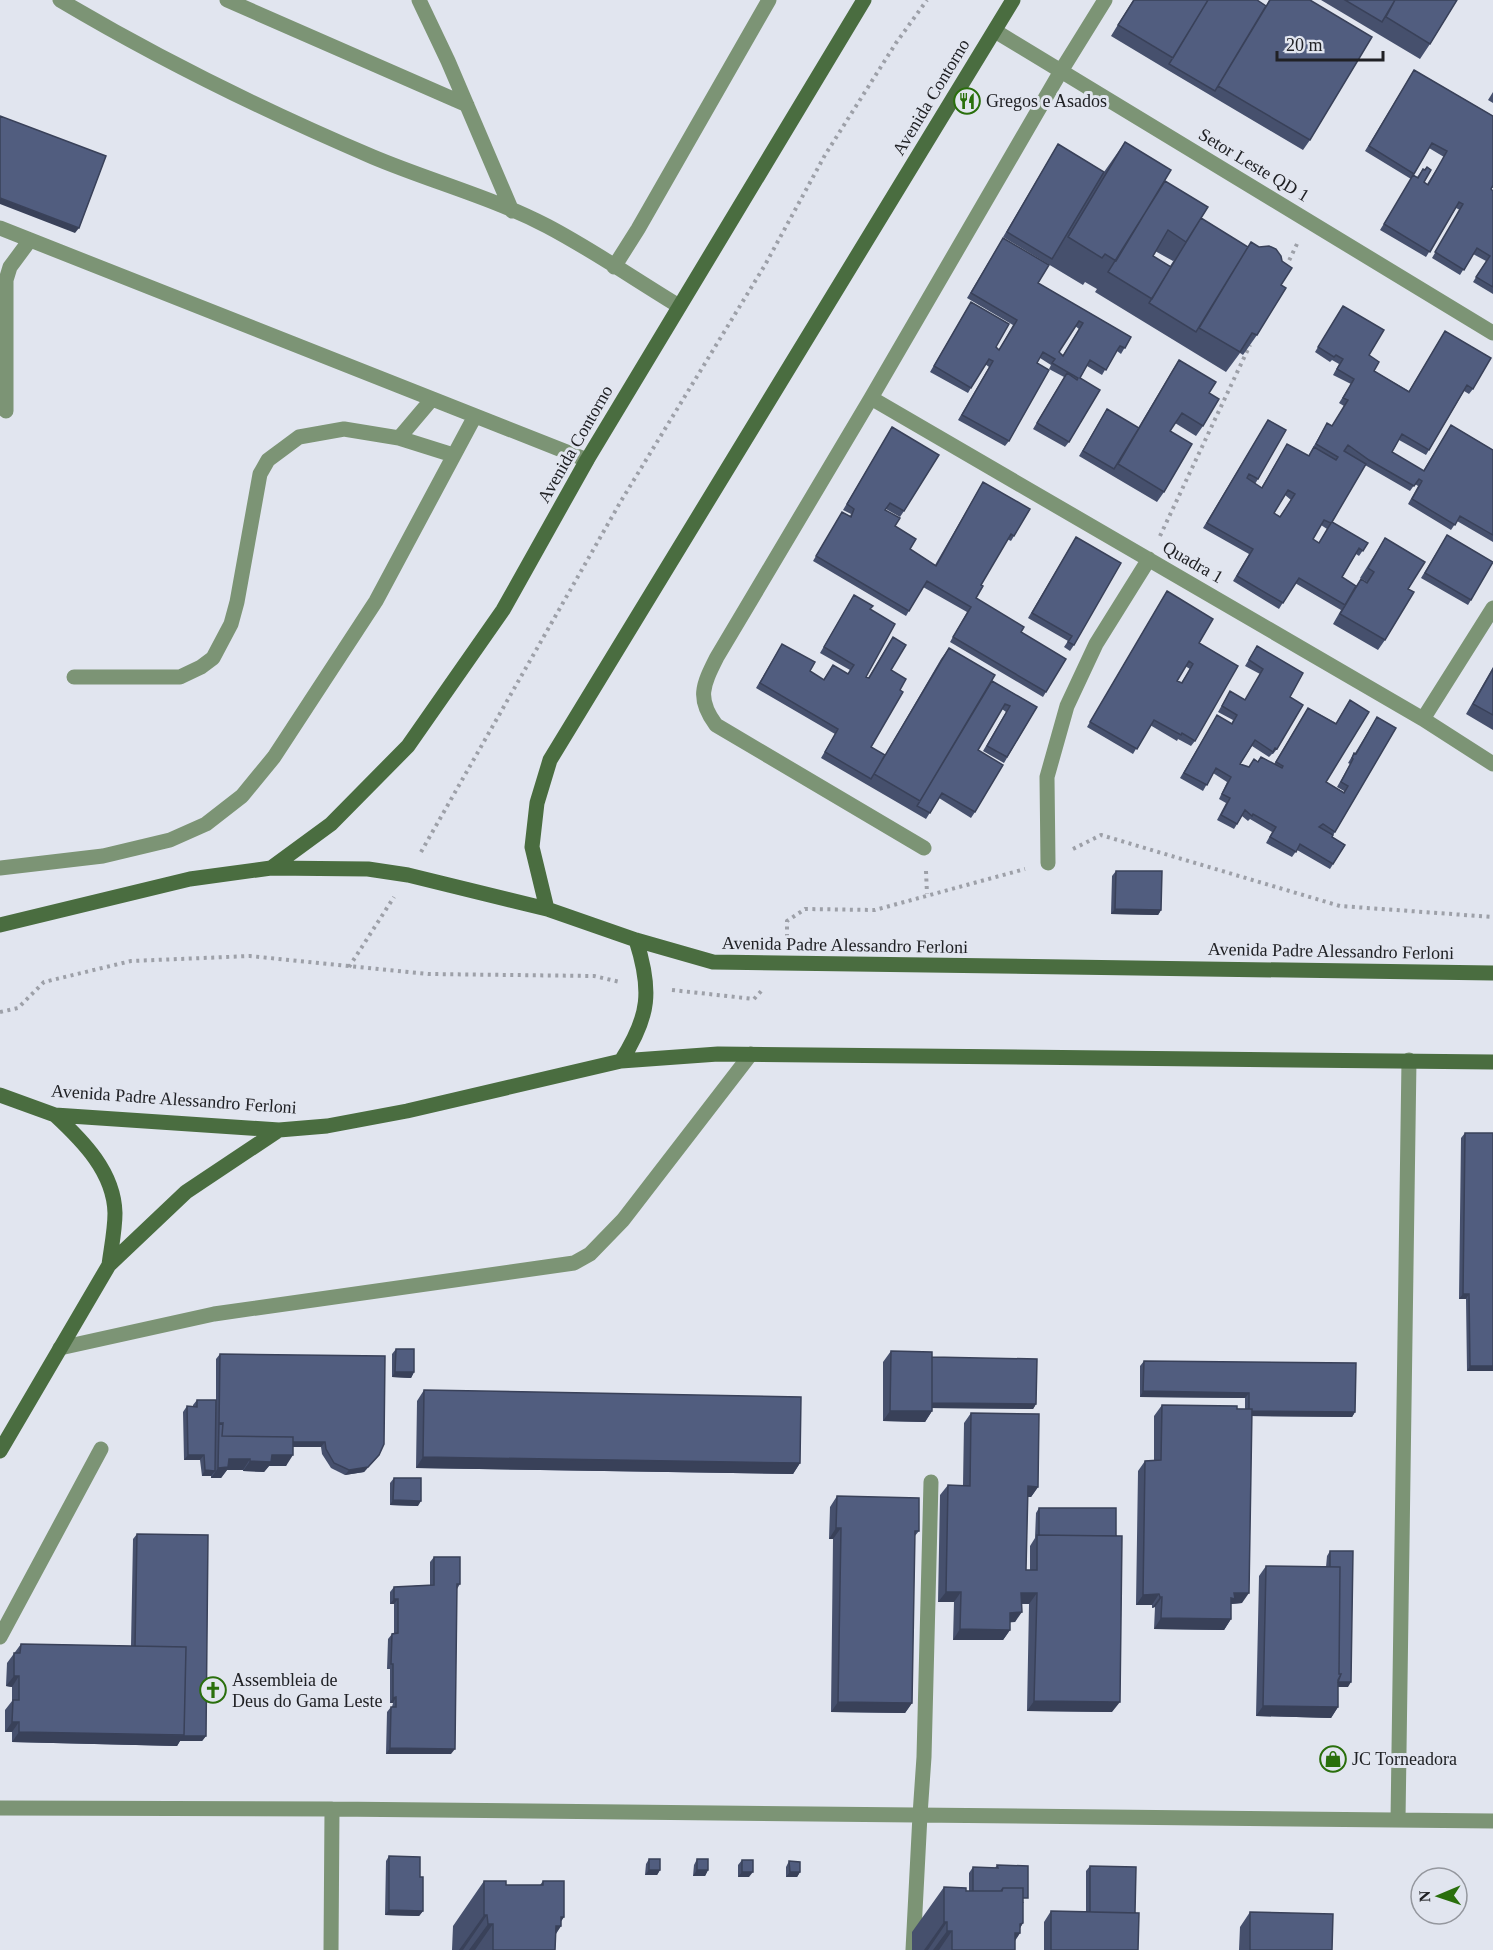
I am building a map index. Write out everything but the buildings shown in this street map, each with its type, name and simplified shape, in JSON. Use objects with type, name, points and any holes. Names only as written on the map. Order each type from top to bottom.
[{"type":"main road","name":"Avenida Contorno","points":[[271,868],[331,824],[408,746],[503,610],[587,460],[864,0]]},
{"type":"main road","name":"Avenida Contorno","points":[[547,909],[532,847],[537,803],[550,760],[1013,0]]},
{"type":"main road","name":"Avenida Padre Alessandro Ferloni","points":[[0,925],[190,879],[271,868],[368,869],[408,875],[547,909],[636,940],[713,963],[1493,973]]},
{"type":"main road","points":[[621,1060],[633,1042],[643,1019],[648,988],[636,940]]},
{"type":"main road","name":"Avenida Padre Alessandro Ferloni","points":[[0,1095],[56,1114],[279,1130],[327,1126],[407,1111],[621,1060],[718,1054],[1493,1062]]},
{"type":"main road","points":[[56,1114],[81,1139],[98,1162],[110,1187],[115,1213],[109,1265]]},
{"type":"main road","points":[[1,1448],[109,1265],[186,1192],[279,1130]]},
{"type":"street","points":[[60,0],[177,67],[258,105],[375,158],[464,190],[546,226],[679,306]]},
{"type":"street","points":[[227,0],[467,105]]},
{"type":"street","points":[[419,0],[429,17],[512,211]]},
{"type":"street","points":[[614,267],[769,0]]},
{"type":"street","points":[[924,848],[716,725],[706,712],[702,699],[705,681],[1061,71],[1105,0]]},
{"type":"street","name":"Setor Leste QD 1","points":[[995,31],[1493,333]]},
{"type":"street","points":[[0,228],[587,460]]},
{"type":"street","points":[[6,411],[6,280],[10,267],[30,240]]},
{"type":"street","name":"Quadra 1","points":[[872,398],[1423,719],[1493,764]]},
{"type":"street","points":[[399,438],[432,399]]},
{"type":"street","points":[[0,868],[103,856],[170,840],[206,824],[242,796],[274,757],[376,601],[475,416]]},
{"type":"street","points":[[74,677],[180,677],[201,667],[213,658],[231,624],[237,602],[260,474],[268,460],[299,437],[344,429],[399,438],[453,455]]},
{"type":"street","points":[[1048,863],[1047,777],[1067,706],[1096,644],[1149,559]]},
{"type":"street","points":[[1423,719],[1493,608]]},
{"type":"street","points":[[60,1348],[214,1314],[574,1263],[590,1254],[623,1220],[752,1054]]},
{"type":"street","points":[[1398,1820],[1409,1060]]},
{"type":"street","points":[[0,1637],[101,1449]]},
{"type":"street","points":[[913,1950],[924,1757],[931,1482]]},
{"type":"street","points":[[0,1808],[332,1809],[1493,1821]]},
{"type":"street","points":[[331,1950],[332,1809]]},
{"type":"path","points":[[349,967],[408,875],[621,501],[765,265],[825,155],[896,43],[927,0]]},
{"type":"path","points":[[1283,274],[1308,221]]},
{"type":"path","points":[[1149,559],[1253,337]]},
{"type":"path","points":[[0,1012],[18,1008],[44,982],[131,961],[250,956],[428,974],[594,976],[648,988],[754,999],[788,964],[787,921],[806,909],[875,910],[1048,863],[1101,835],[1340,906],[1493,917]]},
{"type":"place","name":"Gregos e Asados","points":[[967,101]]},
{"type":"place","name":"Assembleia de Deus do Gama Leste","points":[[213,1690]]},
{"type":"place","name":"JC Torneadora","points":[[1333,1759]]}]
